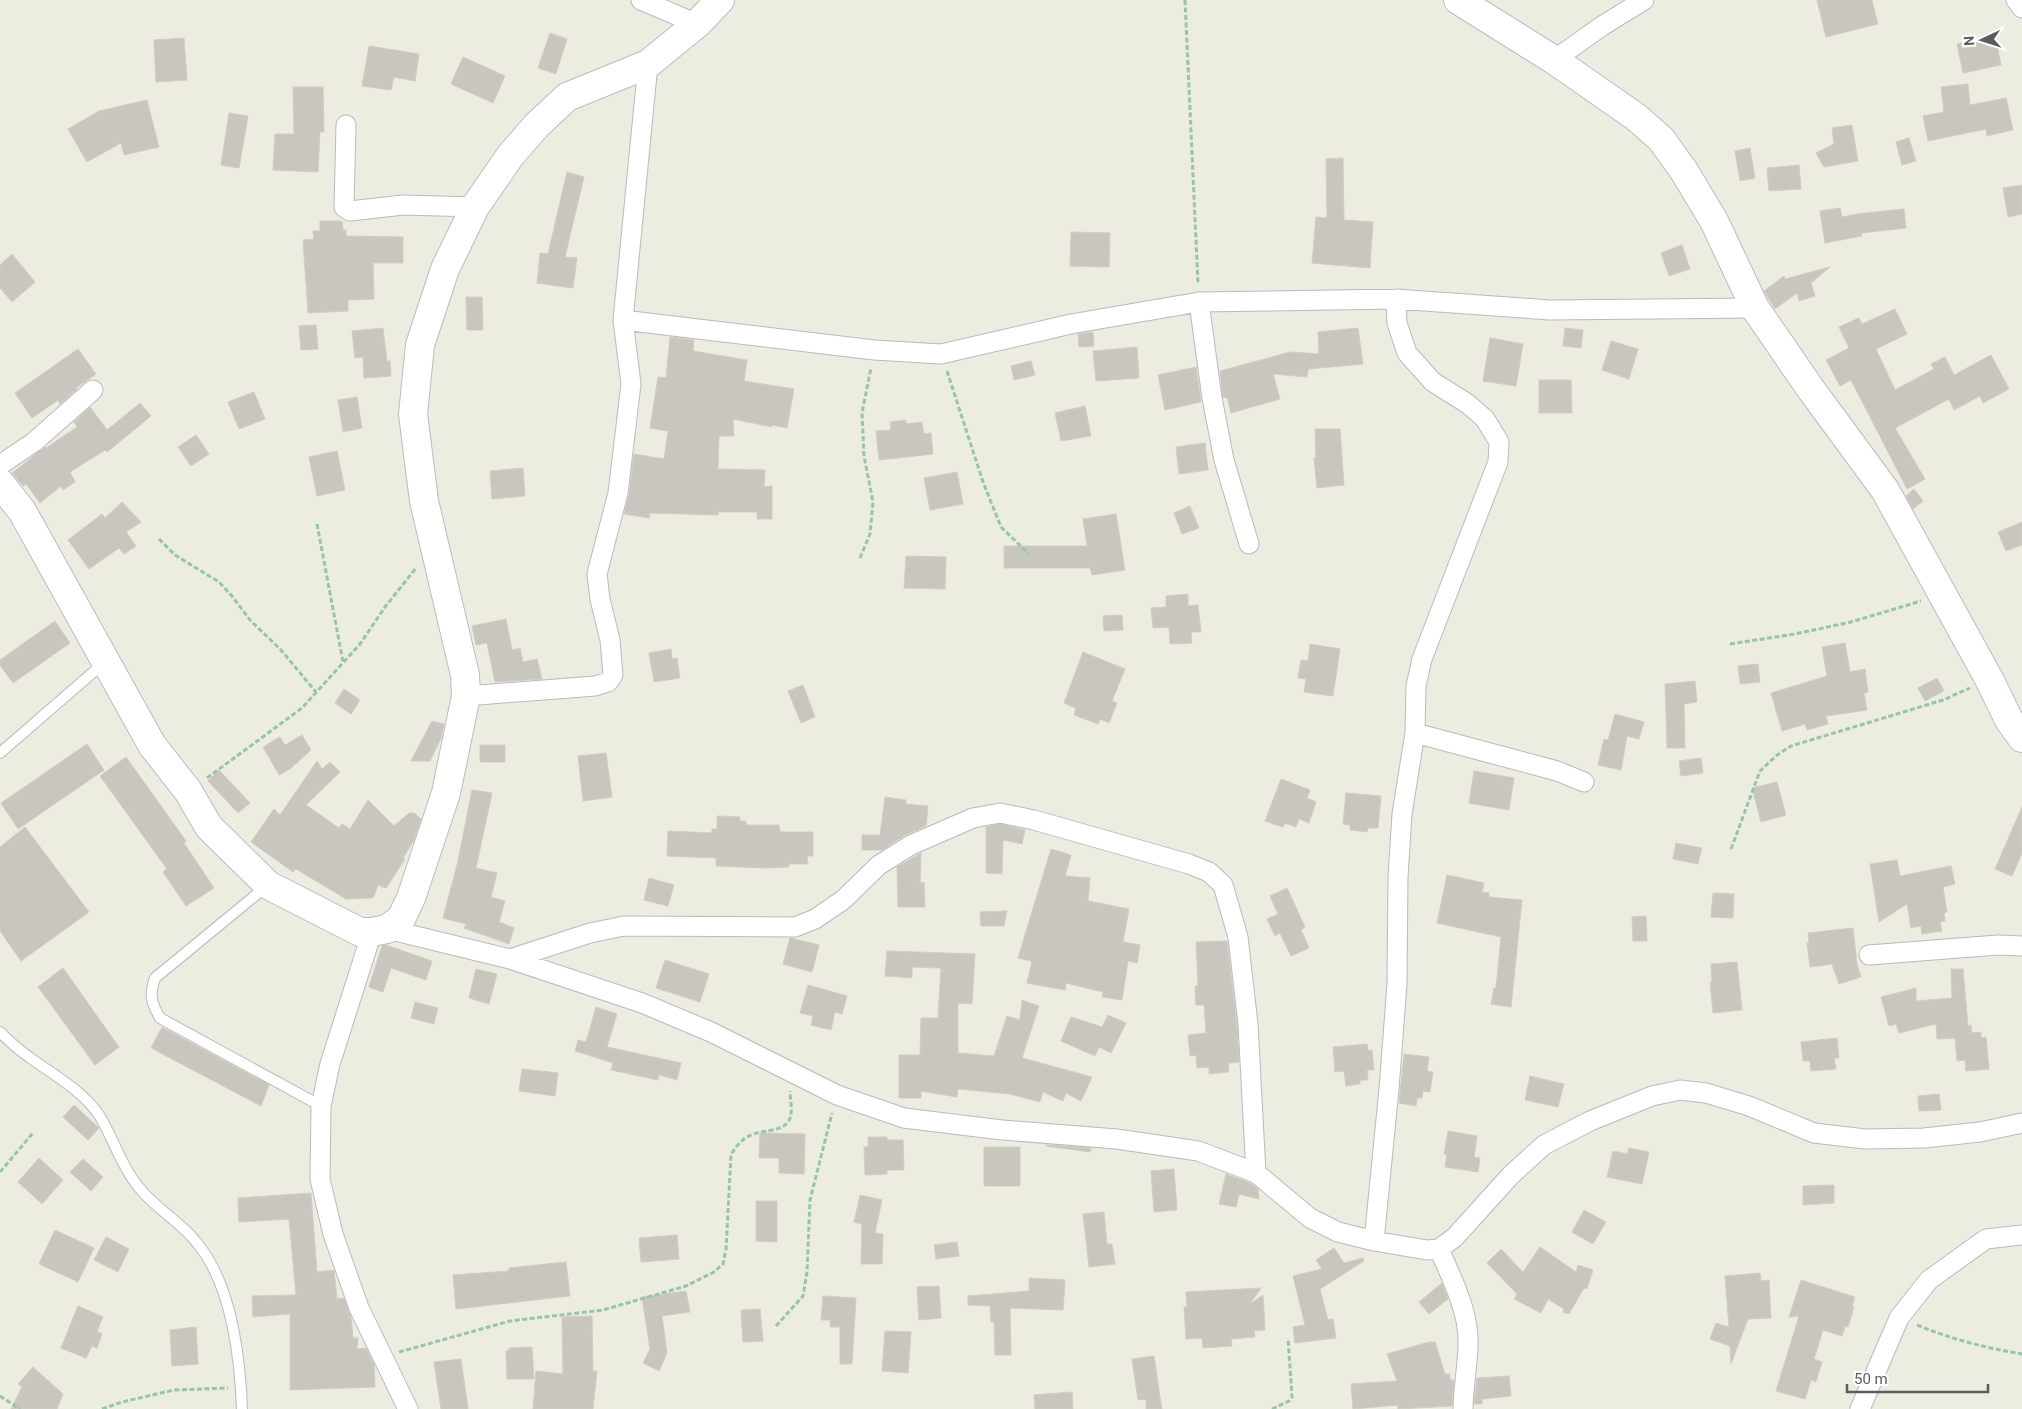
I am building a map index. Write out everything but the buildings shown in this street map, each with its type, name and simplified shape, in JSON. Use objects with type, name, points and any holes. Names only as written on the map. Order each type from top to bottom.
[{"type":"street","points":[[641,0],[697,24]]},
{"type":"street","points":[[408,1409],[359,1308],[333,1234],[320,1179],[321,1106],[330,1064],[379,931],[401,919],[411,898],[446,793],[466,696],[464,674],[424,501],[413,414],[420,345],[445,269],[475,208],[510,156],[537,125],[567,97],[648,64],[697,24],[720,0]]},
{"type":"street","points":[[1458,0],[1554,60],[1636,117],[1661,139],[1684,171],[1714,221],[1755,308],[1810,388],[1885,490],[1989,680],[2008,720],[2022,738]]},
{"type":"street","points":[[1554,60],[1602,26],[1644,0]]},
{"type":"street","points":[[2016,0],[2022,8]]},
{"type":"street","points":[[466,696],[595,686],[608,682],[613,674],[610,640],[600,599],[597,574],[618,492],[631,384],[623,320],[648,64]]},
{"type":"street","points":[[346,125],[344,207],[350,211],[403,205],[475,208]]},
{"type":"street","points":[[1374,1241],[1397,984],[1398,877],[1402,814],[1415,733],[1416,686],[1422,659],[1498,462],[1499,442],[1485,419],[1468,404],[1433,382],[1407,353],[1397,323],[1396,299]]},
{"type":"street","points":[[623,320],[874,350],[941,354],[1071,324],[1199,302],[1396,299],[1550,310],[1755,308]]},
{"type":"street","points":[[1199,302],[1212,398],[1224,460],[1249,544]]},
{"type":"street","points":[[0,465],[34,442],[93,390]]},
{"type":"street","points":[[0,483],[22,511],[152,745],[188,791],[209,828],[268,885],[360,932],[379,931],[510,960],[650,1007],[712,1032],[837,1095],[904,1118],[1002,1130],[1117,1139],[1198,1151],[1256,1173],[1310,1218],[1338,1232],[1374,1241],[1427,1250],[1438,1249],[1455,1237],[1511,1175],[1544,1146],[1590,1121],[1652,1096],[1680,1090],[1706,1093],[1749,1106],[1814,1133],[1865,1139],[1924,1138],[1980,1132],[2022,1123]]},
{"type":"street","points":[[1415,733],[1557,771],[1584,782]]},
{"type":"street","points":[[510,960],[598,930],[624,926],[795,927],[814,919],[843,900],[879,865],[910,845],[973,818],[1000,813],[1034,820],[1171,859],[1209,872],[1223,886],[1238,938],[1248,1024],[1256,1173]]},
{"type":"street","points":[[1869,955],[1998,945],[2022,946]]},
{"type":"street","points":[[1860,1409],[1899,1318],[1929,1280],[1986,1239],[2022,1235]]},
{"type":"street","points":[[1438,1249],[1458,1293],[1467,1322],[1468,1348],[1463,1386],[1463,1409]]},
{"type":"lane","points":[[0,753],[105,662]]},
{"type":"lane","points":[[268,885],[155,978],[150,991],[153,1006],[160,1018],[321,1106]]},
{"type":"lane","points":[[0,1032],[26,1056],[76,1091],[98,1114],[137,1186],[197,1242],[215,1269],[232,1326],[241,1387],[242,1409]]},
{"type":"path","points":[[1185,0],[1199,302]]},
{"type":"path","points":[[860,558],[870,534],[873,502],[864,456],[862,413],[874,350]]},
{"type":"path","points":[[941,354],[983,482],[1002,527],[1028,554]]},
{"type":"path","points":[[317,524],[343,662]]},
{"type":"path","points":[[159,539],[175,555],[219,582],[250,620],[281,650],[316,692]]},
{"type":"path","points":[[188,791],[302,708],[360,644],[385,607],[434,545]]},
{"type":"path","points":[[1730,644],[1795,634],[1852,622],[1943,595]]},
{"type":"path","points":[[1731,849],[1760,771],[1776,755],[1791,746],[1943,700],[1989,680]]},
{"type":"path","points":[[382,1356],[510,1322],[603,1310],[686,1286],[714,1272],[723,1264],[726,1249],[731,1155],[736,1147],[749,1135],[783,1127],[789,1122],[791,1114],[789,1071]]},
{"type":"path","points":[[776,1326],[804,1296],[810,1200],[837,1095]]},
{"type":"path","points":[[0,1172],[33,1133]]},
{"type":"path","points":[[1899,1318],[1944,1336],[1992,1349],[2022,1354]]},
{"type":"path","points":[[1272,1409],[1290,1400],[1292,1397],[1288,1338]]},
{"type":"path","points":[[102,1409],[122,1402],[174,1390],[241,1387]]},
{"type":"path","points":[[0,1396],[20,1409]]}]
